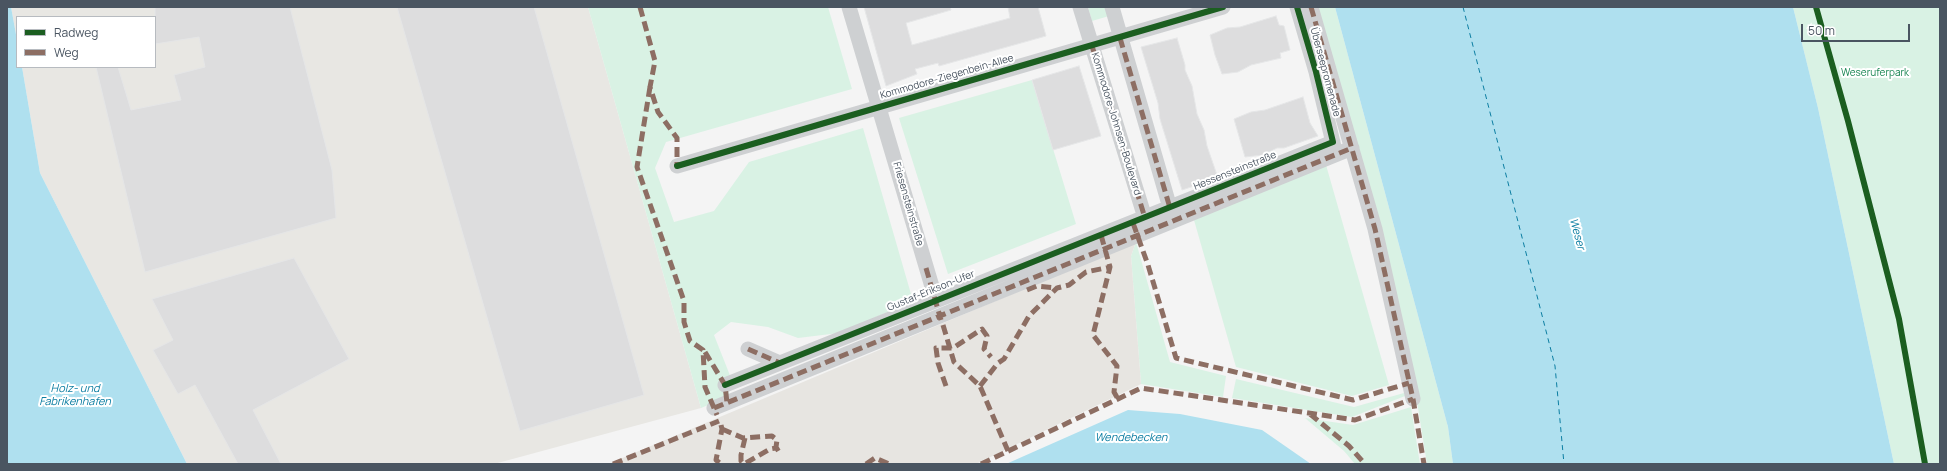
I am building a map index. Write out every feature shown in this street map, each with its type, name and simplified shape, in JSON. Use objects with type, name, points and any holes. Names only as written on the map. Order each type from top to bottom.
[{"type":"street","name":"Friesensteinstraße","points":[[848,7],[936,300]]},
{"type":"street","name":"Kommodore-Johnsen-Boulevard","points":[[1080,7],[1145,218]]},
{"type":"street","points":[[1112,7],[1170,208]]},
{"type":"street","name":"Kommodore-Ziegenbein-Allee","points":[[677,166],[1223,7]]},
{"type":"street","name":"Überseepromenade","points":[[1297,7],[1316,72],[1334,148]]},
{"type":"street","name":"Überseepromenade","points":[[1310,7],[1375,229],[1413,399]]},
{"type":"street","points":[[714,408],[1334,148],[1352,148]]},
{"type":"street","name":"Hessensteinstraße","points":[[1145,218],[1334,148]]},
{"type":"street","name":"Gustaf-Erikson-Ufer","points":[[725,385],[1145,218]]},
{"type":"street","points":[[748,349],[780,363]]},
{"type":"shaded area","points":[[11,7],[588,7],[701,408],[494,464],[187,464],[40,173],[22,68],[156,68],[156,16],[16,16],[16,34]]},
{"type":"green space","points":[[588,7],[828,7],[852,89],[666,142],[655,168],[674,222],[714,211],[749,162],[863,128],[913,301],[839,333],[798,338],[768,327],[731,322],[714,335],[731,378],[724,380],[730,396],[701,408]]},
{"type":"green space","points":[[1088,7],[1106,7],[1109,16],[1092,21]]},
{"type":"green space","points":[[1317,7],[1335,7],[1448,427],[1453,464],[1427,464],[1415,389]]},
{"type":"green space","name":"Weseruferpark","points":[[1793,7],[1940,7],[1940,464],[1894,464],[1818,108]]},
{"type":"green space","points":[[1032,80],[1076,224],[948,274],[899,118]]},
{"type":"green space","points":[[1326,165],[1389,385],[1352,396],[1236,367],[1194,220]]},
{"type":"green space","points":[[1136,242],[1170,362],[1226,376],[1223,397],[1141,384],[1131,256]]},
{"type":"green space","points":[[1236,379],[1354,407],[1404,393],[1405,396],[1352,417],[1232,398]]},
{"type":"green space","points":[[1411,407],[1420,464],[1355,464],[1344,451],[1305,418],[1353,425]]},
{"type":"sand","points":[[1136,242],[1131,256],[1141,384],[976,464],[608,464]]},
{"type":"water","name":"Holz- und Fabrikenhafen","points":[[7,7],[11,7],[16,34],[16,68],[22,68],[40,173],[187,464],[7,464]]},
{"type":"water","name":"Weser","points":[[1335,7],[1793,7],[1818,108],[1894,464],[1453,464],[1448,427]]},
{"type":"water","name":"Wendebecken","points":[[1128,410],[1180,414],[1262,430],[1311,464],[1006,464]]},
{"type":"building","points":[[155,7],[290,7],[332,170],[336,218],[145,272],[96,68],[118,68],[131,110],[181,100],[174,75],[205,67],[199,37],[156,44]]},
{"type":"building","points":[[397,7],[534,7],[644,395],[520,431]]},
{"type":"building","points":[[864,7],[950,7],[951,10],[906,23],[912,45],[1010,18],[1008,7],[1038,7],[1046,36],[939,66],[938,63],[915,69],[917,74],[886,86]]},
{"type":"building","points":[[1276,16],[1279,25],[1284,26],[1290,50],[1280,53],[1281,58],[1251,65],[1238,72],[1222,74],[1210,35],[1227,28],[1240,27]]},
{"type":"building","points":[[1177,38],[1185,65],[1185,70],[1192,86],[1197,114],[1204,130],[1207,146],[1218,178],[1182,190],[1160,119],[1158,103],[1141,47]]},
{"type":"building","points":[[1079,66],[1101,136],[1053,150],[1032,80]]},
{"type":"building","points":[[1303,97],[1310,123],[1318,136],[1284,148],[1277,148],[1263,155],[1245,157],[1234,119],[1251,112],[1265,110]]},
{"type":"building","points":[[294,258],[349,359],[253,410],[281,464],[238,464],[195,385],[178,394],[153,350],[173,340],[152,299]]},
{"type":"ferry route","points":[[1463,7],[1555,366],[1564,464]]},
{"type":"marked path","points":[[640,7],[655,61],[650,87],[658,112],[677,138],[677,166]]},
{"type":"marked path","points":[[1311,7],[1375,229],[1413,399],[1424,464]]},
{"type":"marked path","points":[[1120,38],[1170,208]]},
{"type":"marked path","points":[[1092,46],[1145,218]]},
{"type":"marked path","points":[[650,87],[637,167],[684,301],[684,322],[690,341],[703,350],[705,387],[717,415]]},
{"type":"marked path","points":[[714,408],[1352,148]]},
{"type":"marked path","points":[[1133,223],[1148,265],[1176,358],[1353,400],[1409,383]]},
{"type":"marked path","points":[[1101,235],[1110,267],[1093,335],[1117,366],[1114,392],[1118,399]]},
{"type":"marked path","points":[[980,386],[998,363],[1004,359],[1029,316],[1057,288],[1069,285],[1086,272],[1110,267]]},
{"type":"marked path","points":[[926,268],[941,320]]},
{"type":"marked path","points":[[1027,290],[1037,286],[1057,288]]},
{"type":"marked path","points":[[943,325],[954,362],[980,386],[1008,451]]},
{"type":"marked path","points":[[946,386],[938,363],[936,348],[953,348],[982,329],[987,336],[984,349],[991,357]]},
{"type":"marked path","points":[[748,349],[780,363]]},
{"type":"marked path","points":[[705,352],[725,385],[727,403]]},
{"type":"marked path","points":[[981,464],[1141,388],[1355,420],[1413,399]]},
{"type":"marked path","points":[[1310,414],[1349,446],[1365,464]]},
{"type":"marked path","points":[[613,464],[719,421]]},
{"type":"marked path","points":[[721,425],[722,429],[716,460],[721,464]]},
{"type":"marked path","points":[[722,429],[743,438],[772,436],[777,440],[776,447],[779,452]]},
{"type":"marked path","points":[[745,438],[741,455],[741,461],[744,464],[770,449],[776,448]]},
{"type":"marked path","points":[[866,464],[875,458],[889,464]]},
{"type":"cycle path","points":[[677,166],[1223,7]]},
{"type":"cycle path","points":[[725,385],[1333,142],[1316,72],[1297,7]]},
{"type":"cycle path","points":[[1816,7],[1848,121],[1899,319],[1925,464]]}]
